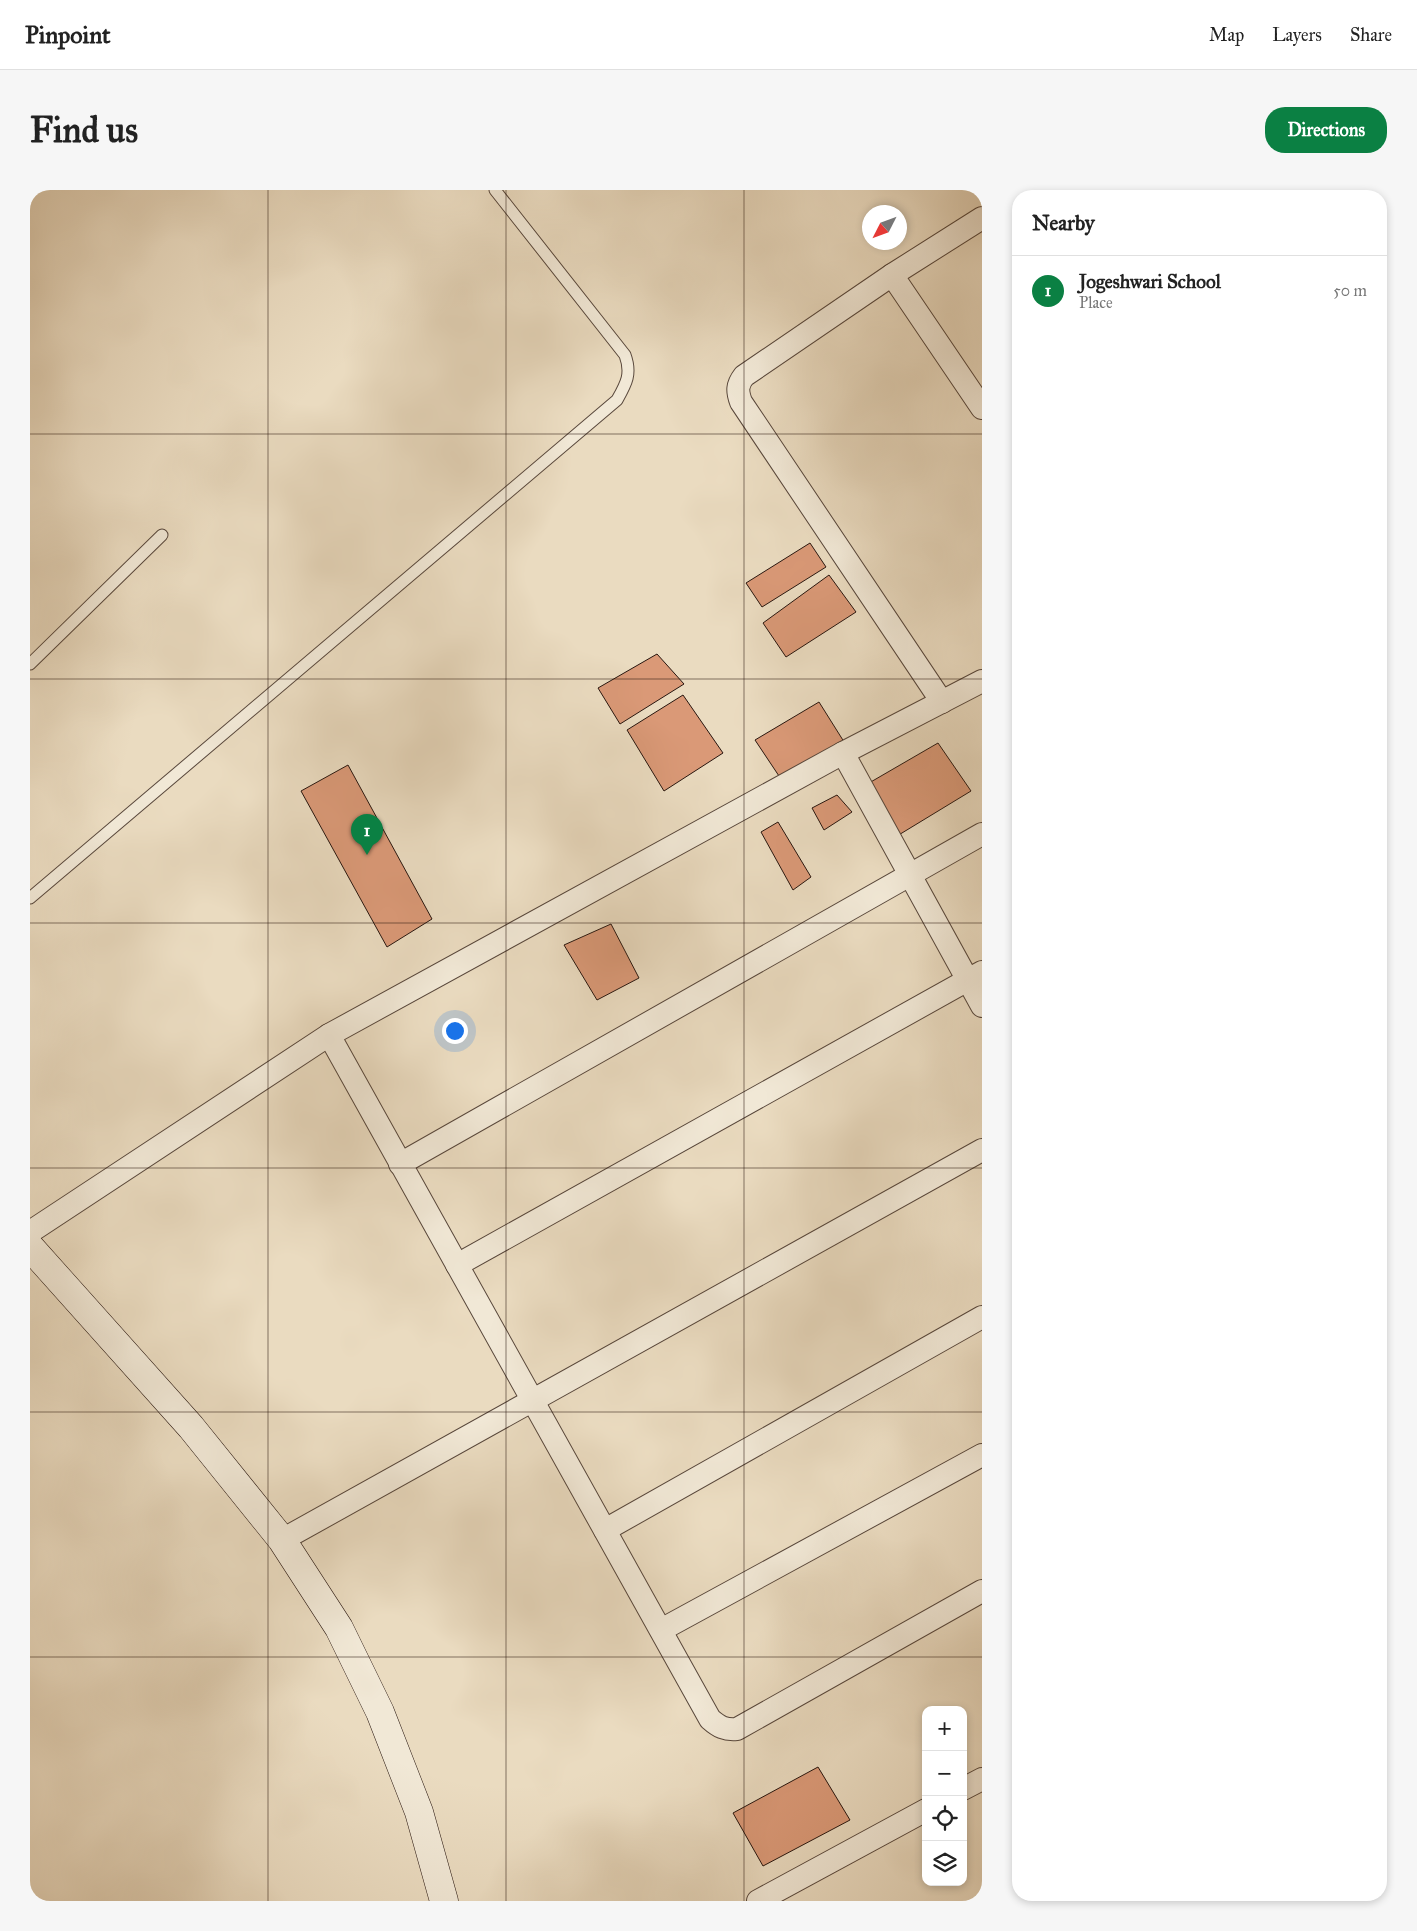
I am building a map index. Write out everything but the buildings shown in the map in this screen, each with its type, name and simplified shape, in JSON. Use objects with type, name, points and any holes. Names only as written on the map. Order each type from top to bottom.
[{"type":"main road","points":[[30,1247],[191,1427],[282,1540],[339,1628],[380,1712],[419,1812],[444,1901]]},
{"type":"street","points":[[942,702],[741,402],[738,383],[744,376],[892,275],[982,218]]},
{"type":"street","points":[[892,275],[982,408]]},
{"type":"street","points":[[30,1232],[329,1035],[844,753],[982,681]]},
{"type":"street","points":[[844,753],[910,874],[975,976],[982,1006]]},
{"type":"street","points":[[400,1164],[982,834]]},
{"type":"street","points":[[457,1265],[975,976]]},
{"type":"street","points":[[329,1035],[604,1530],[710,1718],[718,1726],[728,1730],[737,1729],[982,1590]]},
{"type":"street","points":[[282,1540],[982,1150]]},
{"type":"street","points":[[604,1530],[982,1318]]},
{"type":"street","points":[[661,1630],[982,1455]]},
{"type":"street","points":[[967,1787],[982,1779]]},
{"type":"street","points":[[758,1901],[922,1812]]},
{"type":"lane","points":[[30,898],[617,400],[629,379],[629,366],[625,355],[495,190]]},
{"type":"lane","points":[[30,664],[162,535]]},
{"type":"place","name":"Jogeshwari School","points":[[367,855]]}]
